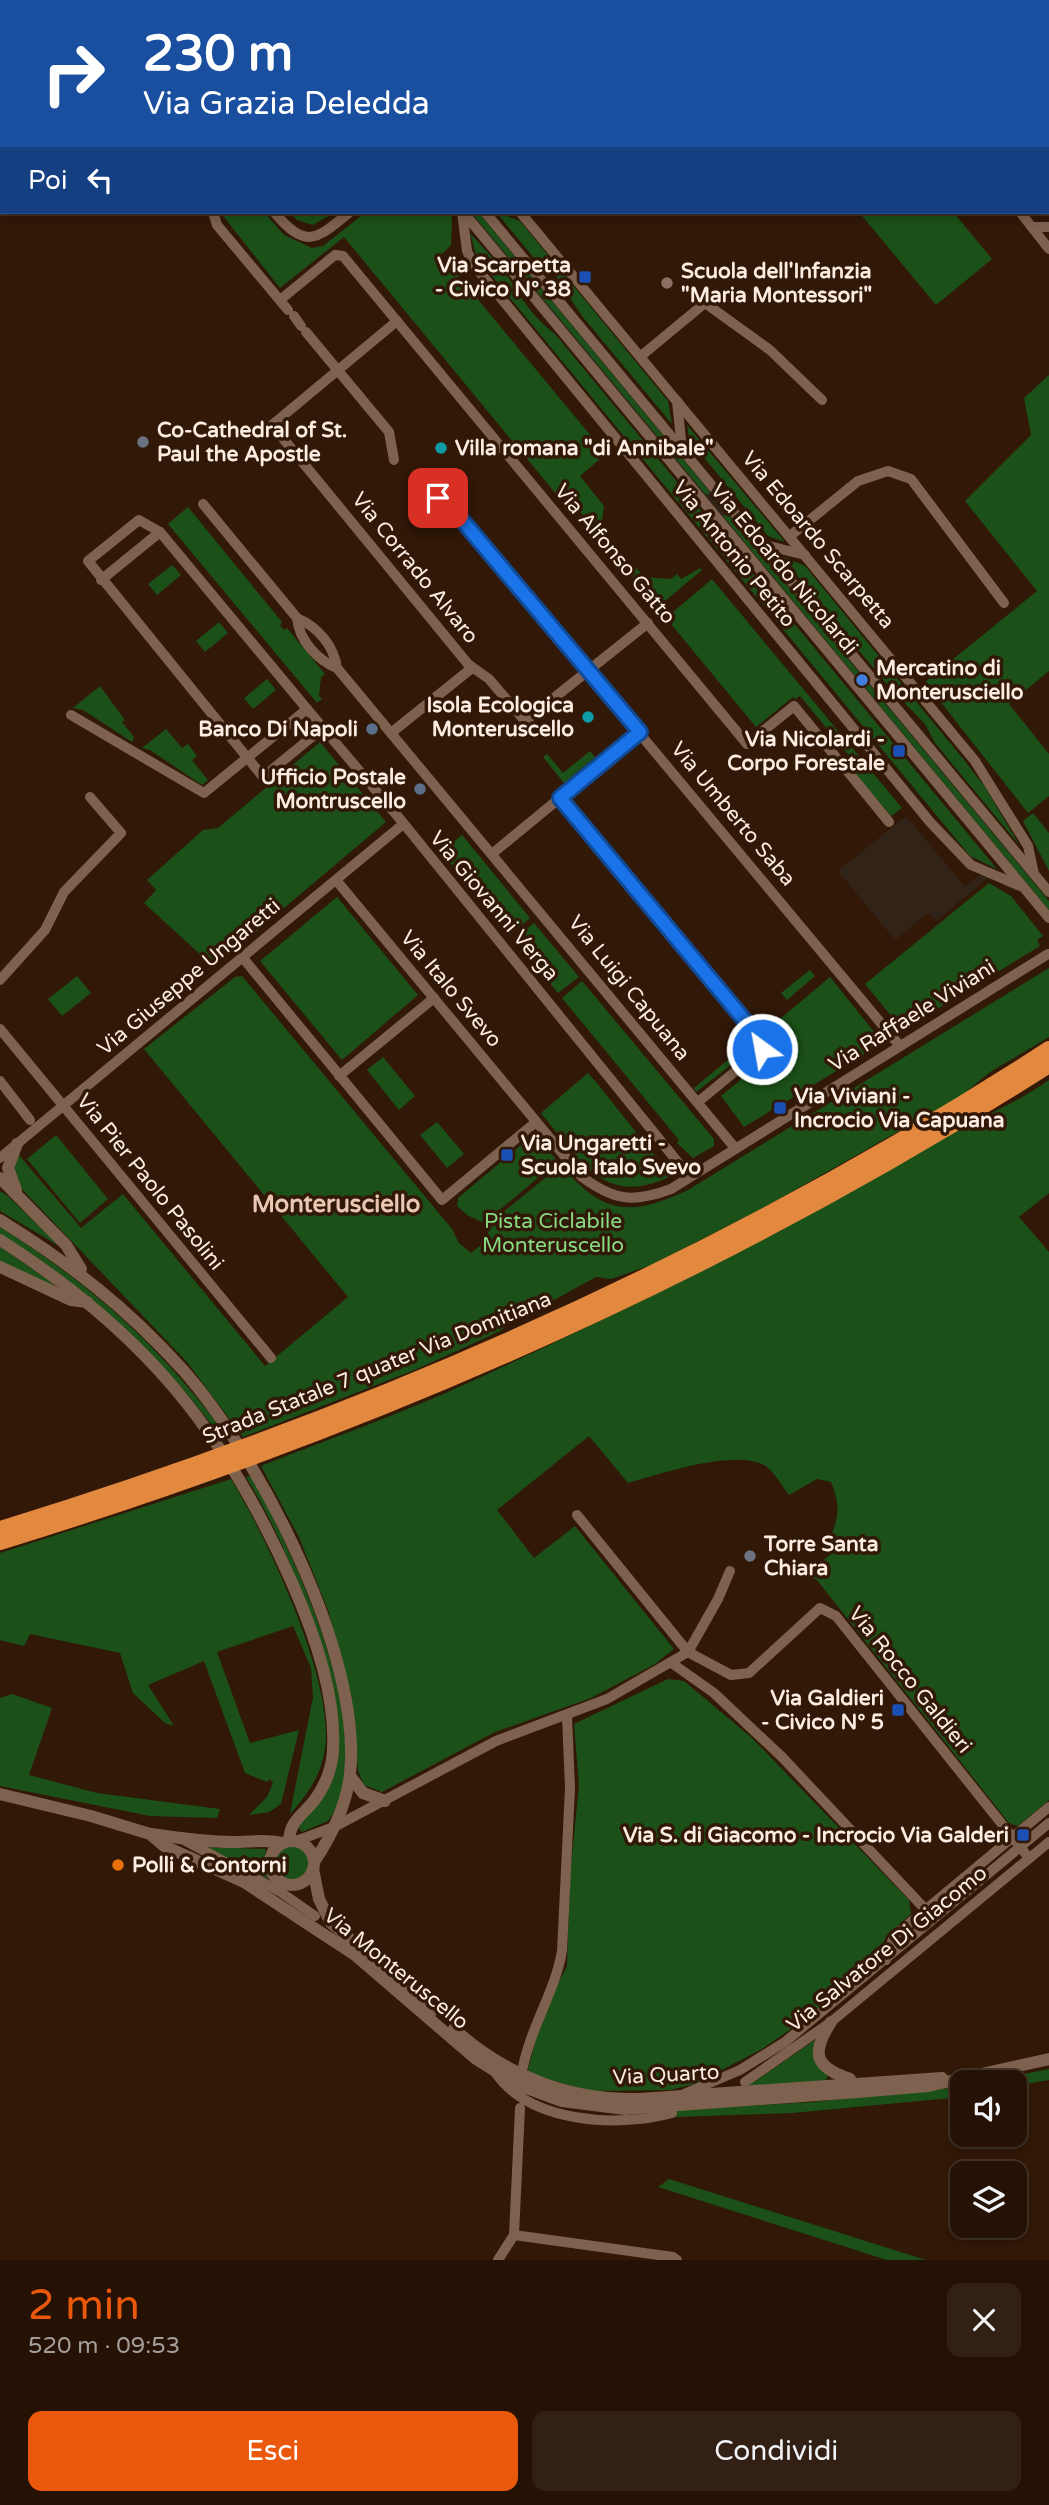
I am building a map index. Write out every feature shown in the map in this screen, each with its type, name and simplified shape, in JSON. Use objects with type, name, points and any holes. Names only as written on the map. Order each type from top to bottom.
[{"type":"highway","name":"Strada Statale 7 quater Via Domitiana","points":[[0,1529],[196,1465],[290,1430],[544,1324],[759,1219],[888,1147],[1049,1049]]},
{"type":"highway","name":"Strada Statale 7 quater Via Domitiana","points":[[0,1542],[264,1454],[359,1418],[550,1335],[813,1204],[950,1126],[1049,1065]]},
{"type":"street","points":[[214,214],[217,225],[389,432],[394,460]]},
{"type":"street","points":[[276,214],[294,233],[312,238],[324,234],[349,214]]},
{"type":"street","name":"Via Antonio Petito","points":[[462,214],[467,251],[472,264],[930,822],[971,865],[1020,886]]},
{"type":"street","name":"Via Edoardo Nicolardi","points":[[464,214],[1049,918]]},
{"type":"street","name":"Via Edoardo Nicolardi","points":[[487,214],[1049,892]]},
{"type":"street","name":"Via Edoardo Scarpetta","points":[[522,214],[975,761],[1028,846],[1034,875]]},
{"type":"street","points":[[1022,214],[1049,248]]},
{"type":"street","points":[[1032,227],[1049,227]]},
{"type":"street","name":"Via Alfonso Gatto","points":[[280,300],[335,255],[340,254],[747,744],[794,706],[889,822]]},
{"type":"street","points":[[641,356],[705,303],[771,350],[822,400]]},
{"type":"street","name":"Via Corrado Alvaro","points":[[397,321],[272,425],[472,668],[489,679],[525,721],[588,673]]},
{"type":"street","points":[[677,400],[682,450]]},
{"type":"street","points":[[790,536],[858,481],[888,471],[911,480],[1004,603]]},
{"type":"street","name":"Via Umberto Saba","points":[[421,492],[424,490],[445,500],[900,1046]]},
{"type":"street","points":[[709,509],[723,499]]},
{"type":"street","points":[[203,504],[297,618],[311,624],[335,653],[337,668]]},
{"type":"street","points":[[101,580],[160,532],[139,520],[88,561],[101,580],[263,777],[324,727]]},
{"type":"street","name":"Via Giovanni Verga","points":[[160,532],[324,727],[689,1176]]},
{"type":"street","points":[[761,544],[806,556]]},
{"type":"street","points":[[297,618],[299,632],[323,662],[337,668]]},
{"type":"street","points":[[588,673],[648,623]]},
{"type":"street","name":"Via Luigi Capuana","points":[[337,668],[735,1147]]},
{"type":"street","name":"Via Corrado Alvaro","points":[[391,733],[472,668]]},
{"type":"street","points":[[71,715],[204,793],[307,709]]},
{"type":"street","points":[[493,853],[640,732]]},
{"type":"street","points":[[0,980],[45,930],[64,891],[121,833],[90,797]]},
{"type":"street","points":[[560,798],[761,1040],[760,1051],[698,1102]]},
{"type":"street","name":"Via Giuseppe Ungaretti","points":[[0,1158],[402,825]]},
{"type":"street","name":"Via Italo Svevo","points":[[336,880],[582,1177],[616,1197],[636,1200],[654,1195],[689,1176]]},
{"type":"street","name":"Via Raffaele Viviani","points":[[689,1176],[1049,954]]},
{"type":"street","points":[[243,958],[442,1200],[536,1122]]},
{"type":"street","points":[[339,1076],[434,998]]},
{"type":"street","name":"Via Pier Paolo Pasolini","points":[[0,1029],[271,1359]]},
{"type":"street","points":[[0,1081],[30,1120]]},
{"type":"street","points":[[17,1144],[8,1168],[11,1182],[21,1199]]},
{"type":"street","points":[[0,1178],[66,1245],[83,1274]]},
{"type":"street","points":[[0,1220],[83,1274],[184,1371],[257,1475],[292,1542],[327,1630],[349,1726],[350,1776],[334,1827],[314,1866],[301,1883],[278,1891]]},
{"type":"street","points":[[0,1240],[89,1303],[166,1376],[216,1440],[274,1541],[300,1600],[317,1650],[331,1714],[332,1759],[316,1797],[295,1819],[266,1839]]},
{"type":"street","points":[[0,1267],[71,1300],[89,1303]]},
{"type":"street","points":[[577,1515],[688,1652]]},
{"type":"street","points":[[278,1891],[270,1860],[289,1841],[334,1827],[496,1741],[567,1717],[673,1664],[688,1652],[718,1599],[730,1571]]},
{"type":"street","name":"Via Rocco Galdieri","points":[[688,1652],[724,1672],[743,1675],[754,1670],[815,1610],[828,1610],[1029,1858]]},
{"type":"street","points":[[673,1664],[705,1685],[773,1747],[925,1909]]},
{"type":"street","points":[[523,2067],[540,2011],[557,1978],[562,1951],[570,1788],[567,1717]]},
{"type":"street","points":[[350,1776],[363,1793],[385,1801]]},
{"type":"street","name":"Via Monteruscello","points":[[0,1794],[91,1816],[150,1834],[164,1846],[278,1891],[494,2072]]},
{"type":"street","name":"Via Salvatore Di Giacomo","points":[[886,1960],[894,1936],[1049,1807]]},
{"type":"street","points":[[289,1841],[295,1819]]},
{"type":"street","name":"Via Salvatore Di Giacomo","points":[[684,2094],[740,2070],[785,2042],[1049,1823]]},
{"type":"street","points":[[150,1834],[184,1840],[289,1841],[309,1848],[314,1866]]},
{"type":"street","points":[[184,1840],[278,1891],[315,1916]]},
{"type":"street","name":"Via Salvatore Di Giacomo","points":[[745,2082],[831,2022],[1049,1842]]},
{"type":"street","name":"Via Quarto","points":[[314,1866],[319,1899],[331,1923],[464,2038],[499,2063],[544,2084],[583,2095],[620,2099],[857,2082],[949,2079]]},
{"type":"street","points":[[831,2022],[819,2043],[820,2059],[834,2074],[857,2082]]},
{"type":"street","name":"Via Quarto","points":[[494,2072],[516,2084],[562,2101],[625,2109],[928,2086],[949,2079],[1049,2059]]},
{"type":"street","points":[[494,2072],[503,2085],[523,2098],[559,2112],[630,2120],[672,2113]]},
{"type":"street","points":[[498,2260],[514,2235],[520,2108]]},
{"type":"street","points":[[514,2235],[673,2257],[677,2260]]},
{"type":"shaded area","name":"Mercatino di Monterusciello","points":[[465,214],[487,214],[1034,875],[1015,891],[989,877],[936,921],[928,913],[895,940],[838,871],[906,816],[965,887],[987,869],[1001,873],[1006,869]]},
{"type":"green space","points":[[222,214],[266,214],[284,235],[312,248],[323,246],[363,214],[449,214],[452,218],[451,245],[441,255],[606,454],[580,476],[604,506],[600,536],[562,490],[556,494],[344,237],[280,288]]},
{"type":"green space","points":[[292,214],[332,214],[313,225],[297,220]]},
{"type":"green space","points":[[473,214],[480,214],[710,492],[706,495]]},
{"type":"green space","points":[[498,214],[520,221],[668,401],[672,424],[582,316],[556,276],[534,258]]},
{"type":"green space","points":[[861,214],[955,214],[992,259],[936,305]]},
{"type":"green space","points":[[470,233],[501,268],[530,309],[555,334],[997,869],[970,856],[477,258]]},
{"type":"green space","points":[[1049,375],[1049,671],[1009,704],[1049,754],[1049,796],[1028,813],[925,682],[1037,591],[965,501],[1031,435],[1024,398]]},
{"type":"green space","points":[[687,425],[785,542],[768,536],[689,439]]},
{"type":"green space","points":[[188,507],[282,622],[280,625],[284,630],[287,628],[325,674],[321,677],[319,696],[322,699],[317,703],[168,524]]},
{"type":"green space","points":[[727,513],[1049,901],[1049,910],[723,516]]},
{"type":"green space","points":[[781,556],[805,566],[985,787],[1020,846],[935,743],[925,724],[890,688]]},
{"type":"green space","points":[[620,561],[631,562],[644,577],[671,579],[677,574],[681,579],[700,568],[702,570],[658,607]]},
{"type":"green space","points":[[172,565],[181,575],[157,595],[148,584]]},
{"type":"green space","points":[[712,579],[902,808],[891,816],[847,764],[852,759],[800,696],[795,699],[793,697],[756,727],[666,618]]},
{"type":"green space","points":[[219,622],[228,633],[205,652],[196,641]]},
{"type":"green space","points":[[267,679],[276,690],[253,709],[244,698]]},
{"type":"green space","points":[[100,686],[125,720],[122,722],[134,737],[132,742],[83,710],[73,708]]},
{"type":"green space","points":[[166,729],[182,748],[188,744],[197,756],[192,760],[208,780],[202,785],[150,750],[142,748]]},
{"type":"green space","points":[[320,742],[386,822],[214,967],[144,903],[156,890],[147,880],[203,830],[218,828]]},
{"type":"green space","points":[[590,751],[595,757],[564,783],[543,757],[547,754],[563,773]]},
{"type":"green space","points":[[1033,813],[1049,833],[1049,871],[1023,821]]},
{"type":"green space","points":[[462,835],[530,918],[510,935],[441,852]]},
{"type":"green space","points":[[989,883],[1011,896],[1043,936],[1037,940],[1040,946],[903,1030],[865,984]]},
{"type":"green space","points":[[337,897],[418,995],[342,1060],[260,961]]},
{"type":"green space","points":[[534,923],[579,977],[558,993],[514,939]]},
{"type":"green space","name":"Pista Ciclabile Monteruscello","points":[[1049,968],[1049,1037],[990,1072],[961,1096],[763,1208],[651,1265],[611,1279],[596,1277],[554,1300],[527,1302],[519,1316],[500,1331],[417,1369],[243,1437],[187,1362],[17,1184],[14,1168],[19,1155],[81,1228],[123,1194],[265,1366],[348,1297],[144,1049],[235,977],[242,976],[452,1229],[459,1243],[471,1253],[486,1241],[491,1222],[561,1165],[591,1194],[619,1206],[650,1205],[688,1190]]},
{"type":"green space","points":[[810,970],[815,976],[787,1000],[781,993]]},
{"type":"green space","points":[[77,976],[91,993],[62,1016],[48,999]]},
{"type":"green space","points":[[830,977],[883,1043],[744,1127],[721,1096],[779,1048],[768,1029]]},
{"type":"green space","points":[[582,981],[714,1139],[714,1146],[693,1158],[677,1143],[679,1140],[562,998]]},
{"type":"green space","points":[[753,1039],[753,1048],[696,1092],[694,1088]]},
{"type":"green space","points":[[383,1057],[415,1096],[399,1110],[367,1070]]},
{"type":"green space","points":[[588,1073],[671,1176],[648,1185],[628,1187],[610,1183],[581,1162],[568,1147],[541,1113]]},
{"type":"green space","points":[[1049,1080],[1049,1193],[1019,1217],[1049,1252],[1049,1800],[1018,1826],[1009,1823],[816,1579],[804,1577],[840,1546],[831,1535],[837,1508],[831,1482],[817,1479],[789,1495],[764,1465],[734,1460],[677,1469],[628,1483],[589,1436],[497,1510],[534,1558],[575,1526],[674,1649],[655,1664],[591,1698],[495,1732],[382,1792],[364,1785],[358,1771],[351,1694],[328,1610],[299,1537],[261,1466],[420,1404],[586,1327],[754,1242],[935,1141],[1017,1100]]},
{"type":"green space","points":[[437,1122],[464,1154],[447,1168],[420,1135]]},
{"type":"green space","points":[[56,1135],[108,1199],[80,1223],[27,1159]]},
{"type":"green space","points":[[533,1135],[558,1161],[484,1223],[467,1215],[457,1206],[458,1198]]},
{"type":"green space","points":[[0,1191],[8,1196],[59,1246],[0,1211]]},
{"type":"green space","points":[[0,1227],[65,1272],[123,1320],[176,1373],[226,1435],[221,1437],[173,1378],[121,1325],[63,1277],[0,1234]]},
{"type":"green space","points":[[0,1247],[54,1284],[52,1286],[0,1261]]},
{"type":"green space","points":[[251,1476],[308,1597],[340,1697],[346,1744],[343,1787],[328,1821],[302,1832],[298,1827],[336,1765],[338,1726],[303,1597],[272,1524],[246,1477]]},
{"type":"green space","points":[[231,1479],[280,1574],[310,1653],[321,1692],[326,1726],[322,1763],[311,1787],[290,1814],[313,1697],[311,1668],[293,1626],[217,1652],[250,1743],[299,1730],[281,1804],[269,1812],[249,1815],[267,1797],[273,1783],[270,1779],[267,1782],[245,1773],[204,1661],[148,1685],[174,1726],[165,1723],[133,1693],[120,1653],[30,1634],[24,1646],[0,1640],[0,1553]]},
{"type":"green space","points":[[668,1679],[684,1681],[752,1738],[909,1900],[911,1914],[886,1936],[876,1963],[826,2005],[762,2049],[695,2084],[670,2090],[589,2091],[527,2073],[543,2013],[567,1966],[570,1876],[579,1785],[574,1724]]},
{"type":"green space","points":[[12,1694],[52,1708],[29,1775],[97,1793],[220,1809],[217,1818],[150,1816],[0,1786],[0,1698]]},
{"type":"green space","points":[[292,1846],[304,1851],[309,1863],[304,1875],[292,1880],[280,1875],[275,1863],[280,1851]]},
{"type":"green space","points":[[203,1847],[266,1849],[264,1863],[268,1879]]},
{"type":"green space","points":[[815,2040],[821,2068],[828,2076],[825,2081],[747,2086],[745,2083],[754,2082]]},
{"type":"green space","points":[[1049,2069],[1049,2080],[1027,2084],[1027,2073]]},
{"type":"green space","points":[[950,2088],[950,2098],[792,2113],[675,2117],[673,2110],[812,2102]]},
{"type":"green space","points":[[669,2179],[926,2260],[887,2260],[658,2187]]},
{"type":"place","name":"Via Scarpetta - Civico N° 38","points":[[585,277]]},
{"type":"place","name":"Scuola dell'Infanzia \"Maria Montessori\"","points":[[667,283]]},
{"type":"place","name":"Co-Cathedral of St. Paul the Apostle","points":[[143,442]]},
{"type":"place","name":"Villa romana \"di Annibale\"","points":[[441,448]]},
{"type":"place","name":"Mercatino di Monterusciello","points":[[862,680]]},
{"type":"place","name":"Isola Ecologica Monteruscello","points":[[588,717]]},
{"type":"place","name":"Banco Di Napoli","points":[[372,729]]},
{"type":"place","name":"Via Nicolardi - Corpo Forestale","points":[[899,751]]},
{"type":"place","name":"Ufficio Postale Montruscello","points":[[420,789]]},
{"type":"place","name":"Via Viviani - Incrocio Via Capuana","points":[[780,1108]]},
{"type":"place","name":"Via Ungaretti - Scuola Italo Svevo","points":[[507,1155]]},
{"type":"place","name":"Torre Santa Chiara","points":[[750,1556]]},
{"type":"place","name":"Via Galdieri - Civico N° 5","points":[[898,1710]]},
{"type":"place","name":"Via S. di Giacomo - Incrocio Via Galderi","points":[[1023,1835]]},
{"type":"place","name":"Polli & Contorni","points":[[118,1865]]},
{"type":"district","name":"Monterusciello","points":[[336,1204]]},
{"type":"route","points":[[438,498],[445,500],[625,718],[640,732],[560,798],[761,1040],[762,1049]]}]
